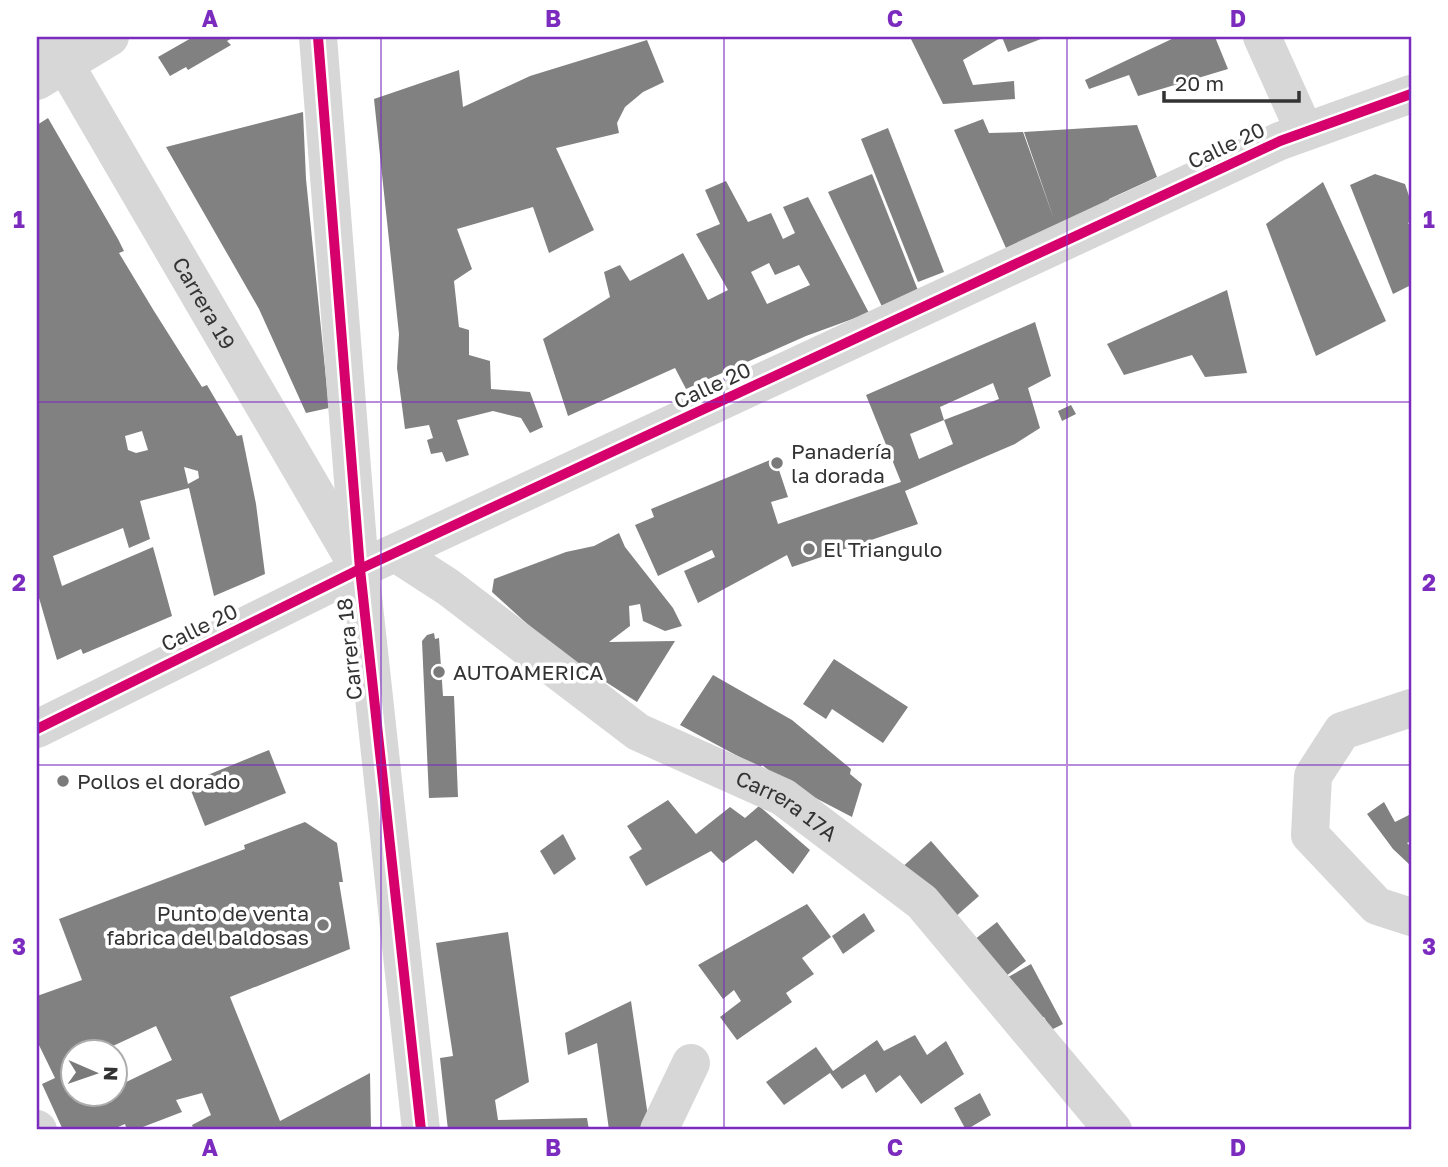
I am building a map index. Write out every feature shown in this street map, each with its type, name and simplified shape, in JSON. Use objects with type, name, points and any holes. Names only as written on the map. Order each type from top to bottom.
[{"type":"street","points":[[51,61],[110,37]]},
{"type":"street","name":"Carrera 18","points":[[317,37],[359,569],[421,1130]]},
{"type":"street","points":[[1262,37],[1304,130]]},
{"type":"street","name":"Carrera 19","points":[[51,61],[359,569]]},
{"type":"street","name":"Calle 20","points":[[40,716],[397,554],[1304,130],[1411,94]]},
{"type":"street","name":"Carrera 17A","points":[[397,554],[448,587],[638,732],[783,797],[922,902],[1113,1130]]},
{"type":"street","points":[[1411,708],[1342,732],[1313,776],[1310,835],[1377,906],[1411,917]]},
{"type":"street","points":[[659,1130],[691,1063]]},
{"type":"building","points":[[193,37],[234,37],[227,41],[231,45],[188,70],[186,67],[170,76],[158,57]]},
{"type":"building","points":[[910,37],[1002,37],[963,60],[973,85],[1014,81],[1015,99],[943,104]]},
{"type":"building","points":[[1002,37],[1046,37],[1008,52]]},
{"type":"building","points":[[1176,37],[1215,37],[1228,69],[1138,96],[1129,75],[1089,89],[1085,80]]},
{"type":"building","points":[[647,40],[664,82],[643,92],[625,107],[617,123],[619,133],[556,148],[594,230],[549,253],[533,207],[457,229],[472,269],[454,281],[459,327],[469,330],[469,355],[490,361],[491,389],[530,392],[543,427],[530,433],[521,418],[493,411],[457,420],[469,455],[446,462],[442,452],[431,454],[427,440],[433,438],[429,425],[405,429],[397,368],[399,334],[374,99],[459,70],[463,107],[530,76]]},
{"type":"building","points":[[303,112],[306,179],[329,408],[306,413],[259,309],[166,147]]},
{"type":"building","points":[[48,118],[118,239],[124,251],[119,253],[154,311],[202,387],[207,385],[237,436],[242,435],[256,504],[265,574],[214,596],[189,488],[140,501],[150,539],[129,548],[123,528],[53,556],[62,586],[153,547],[172,616],[83,654],[81,649],[57,660],[37,591],[37,125]],"holes":[[[142,431],[148,450],[136,453],[128,450],[125,436]],[[184,467],[198,471],[199,478],[188,484]]]},
{"type":"building","points":[[983,119],[989,133],[1023,132],[1055,222],[1024,132],[1137,125],[1157,177],[1109,199],[1114,212],[1009,255],[954,130]]},
{"type":"building","points":[[888,128],[944,272],[918,282],[861,139]]},
{"type":"building","points":[[872,174],[921,298],[885,313],[828,192]]},
{"type":"building","points":[[1375,174],[1405,184],[1411,202],[1411,221],[1408,223],[1411,227],[1411,285],[1393,294],[1350,185]]},
{"type":"building","points":[[726,181],[748,222],[771,213],[783,239],[795,233],[783,207],[808,197],[869,313],[806,336],[686,389],[675,368],[568,416],[543,339],[610,297],[604,272],[620,265],[630,281],[683,253],[708,300],[728,290],[696,234],[720,224],[705,190]],"holes":[[[769,263],[775,275],[799,265],[810,285],[767,304],[751,272]]]},
{"type":"building","points":[[1323,182],[1386,321],[1316,356],[1266,224]]},
{"type":"building","points":[[1227,290],[1247,373],[1205,377],[1192,355],[1124,375],[1107,344]]},
{"type":"building","points":[[1035,322],[1051,376],[1028,388],[1040,428],[1015,444],[905,491],[918,524],[792,567],[787,555],[698,603],[684,571],[715,557],[712,550],[658,576],[635,525],[654,517],[651,509],[775,458],[788,497],[771,502],[778,524],[901,482],[866,395]],"holes":[[[993,383],[999,399],[944,420],[940,407]],[[944,420],[953,444],[919,459],[910,434]]]},
{"type":"building","points":[[1071,405],[1076,414],[1062,421],[1058,411]]},
{"type":"building","points":[[619,533],[625,547],[673,608],[682,626],[665,631],[643,621],[640,604],[629,606],[630,626],[609,642],[675,641],[637,702],[556,650],[492,592],[494,579],[566,552],[594,546]]},
{"type":"building","points":[[434,633],[435,639],[439,638],[443,696],[454,696],[458,797],[429,798],[422,641],[427,635]]},
{"type":"building","points":[[834,659],[908,707],[883,743],[832,709],[826,719],[803,704]]},
{"type":"building","points":[[713,675],[792,720],[851,769],[850,774],[862,784],[852,817],[781,780],[762,765],[760,768],[680,725]]},
{"type":"building","points":[[269,750],[286,793],[205,826],[188,783]]},
{"type":"building","points":[[668,800],[696,834],[730,807],[745,818],[759,806],[810,850],[793,874],[756,840],[723,863],[711,851],[646,886],[629,857],[642,849],[627,826]]},
{"type":"building","points":[[1384,802],[1395,822],[1411,814],[1411,841],[1407,843],[1411,847],[1411,866],[1393,849],[1367,814]]},
{"type":"building","points":[[305,822],[337,843],[343,882],[339,882],[350,949],[230,997],[280,1121],[370,1073],[371,1130],[194,1130],[192,1125],[211,1115],[202,1093],[176,1100],[182,1112],[135,1130],[127,1130],[125,1124],[111,1130],[63,1130],[42,1084],[55,1078],[37,1041],[37,996],[82,980],[59,919],[245,849],[244,845]]},
{"type":"building","points":[[563,834],[576,859],[554,875],[540,851]]},
{"type":"building","points":[[931,841],[979,896],[947,924],[899,870]]},
{"type":"building","points":[[807,904],[831,937],[802,958],[814,974],[786,993],[792,1002],[737,1040],[720,1017],[741,1001],[734,990],[723,999],[698,965]]},
{"type":"building","points":[[864,913],[875,931],[843,954],[832,936]]},
{"type":"building","points":[[997,922],[1026,961],[994,985],[965,947]]},
{"type":"building","points":[[508,932],[529,1082],[495,1100],[498,1120],[587,1118],[589,1130],[448,1130],[440,1058],[453,1056],[436,943]]},
{"type":"building","points":[[1031,964],[1063,1024],[1051,1030],[1044,1017],[1027,1026],[994,985]]},
{"type":"building","points":[[631,1001],[650,1130],[609,1130],[597,1043],[568,1055],[565,1033]]},
{"type":"building","points":[[915,1035],[927,1055],[946,1041],[964,1074],[921,1104],[900,1075],[876,1093],[865,1074],[842,1089],[830,1073],[784,1105],[766,1082],[816,1047],[833,1071],[877,1040],[884,1051]]},
{"type":"building","points":[[980,1093],[991,1115],[966,1130],[954,1108]]},
{"type":"cycle path","points":[[318,37],[360,569],[421,1130]]},
{"type":"cycle path","points":[[37,729],[360,569],[1280,141],[1411,94]]},
{"type":"place","name":"Panadería la dorada","points":[[777,463]]},
{"type":"place","name":"El Triangulo","points":[[809,549]]},
{"type":"place","name":"AUTOAMERICA","points":[[439,672]]},
{"type":"place","name":"Pollos el dorado","points":[[63,781]]},
{"type":"place","name":"Punto de venta fabrica del baldosas","points":[[323,925]]}]
